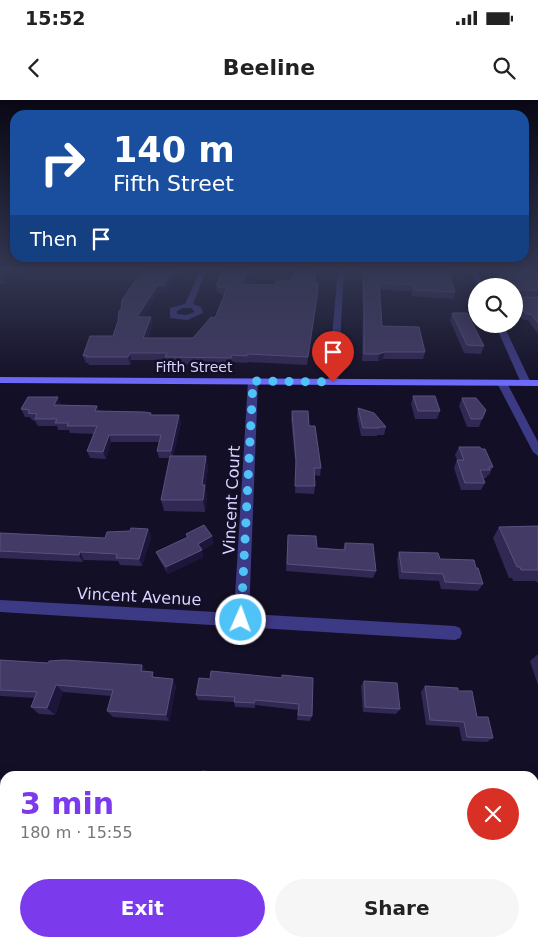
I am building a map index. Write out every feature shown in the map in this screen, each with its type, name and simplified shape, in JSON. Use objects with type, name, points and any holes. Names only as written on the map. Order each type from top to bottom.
[{"type":"street","points":[[333,382],[338,308]]},
{"type":"street","points":[[503,333],[526,383]]},
{"type":"street","name":"Fifth Street","points":[[0,380],[538,383]]},
{"type":"street","name":"Vincent Court","points":[[241,620],[253,381]]},
{"type":"street","points":[[502,382],[538,452]]},
{"type":"street","name":"Vincent Avenue","points":[[0,606],[455,633]]},
{"type":"building","points":[[121,308],[143,308],[137,317],[151,317],[143,338],[193,338],[211,317],[215,318],[219,308],[315,308],[308,357],[247,354],[247,356],[232,355],[231,358],[165,357],[167,353],[130,353],[128,357],[83,356],[90,336],[113,336],[119,311]]},
{"type":"building","points":[[364,308],[381,308],[382,326],[419,327],[425,352],[364,354]]},
{"type":"building","points":[[523,308],[538,308],[538,323],[531,314],[526,314]]},
{"type":"building","points":[[452,313],[467,313],[468,333],[477,333],[484,346],[467,345]]},
{"type":"building","points":[[413,396],[435,396],[440,411],[418,411]]},
{"type":"building","points":[[28,397],[58,397],[54,405],[97,406],[95,411],[179,415],[171,451],[157,451],[161,435],[109,435],[103,452],[87,451],[97,426],[67,426],[68,423],[55,423],[57,419],[35,419],[37,414],[28,413],[30,410],[21,409]]},
{"type":"building","points":[[462,398],[476,398],[486,410],[482,419],[471,419]]},
{"type":"building","points":[[358,408],[374,413],[386,427],[363,428]]},
{"type":"building","points":[[292,411],[308,411],[309,426],[315,426],[321,468],[314,468],[315,486],[295,486],[296,461]]},
{"type":"building","points":[[459,447],[480,447],[485,449],[493,467],[489,467],[490,470],[480,470],[485,483],[465,483],[457,460],[464,460]]},
{"type":"building","points":[[170,456],[206,456],[202,485],[205,485],[203,500],[161,500]]},
{"type":"building","points":[[204,525],[212,536],[198,544],[202,550],[166,567],[156,552],[188,537],[186,534]]},
{"type":"building","points":[[538,526],[538,570],[521,570],[520,567],[517,567],[499,527]]},
{"type":"building","points":[[131,528],[148,529],[139,559],[116,558],[117,554],[80,552],[79,555],[0,551],[0,533],[105,538],[107,532],[130,531]]},
{"type":"building","points":[[288,535],[316,536],[317,548],[345,550],[345,543],[373,544],[376,571],[287,564]]},
{"type":"building","points":[[399,552],[438,553],[440,559],[474,560],[483,584],[445,582],[443,574],[402,572]]},
{"type":"building","points":[[0,660],[48,663],[49,661],[64,660],[142,665],[141,671],[153,672],[152,677],[173,679],[166,715],[107,711],[113,690],[56,685],[47,708],[31,707],[37,692],[0,690]]},
{"type":"building","points":[[211,671],[282,678],[282,675],[313,678],[312,716],[298,715],[299,704],[255,700],[254,703],[234,702],[235,697],[196,695],[199,678],[210,679]]},
{"type":"building","points":[[364,681],[397,683],[400,709],[365,707]]},
{"type":"building","points":[[425,686],[458,688],[458,691],[472,691],[477,717],[488,717],[493,738],[467,737],[464,722],[430,720]]},
{"type":"route","points":[[241,620],[253,381],[333,382]]}]
